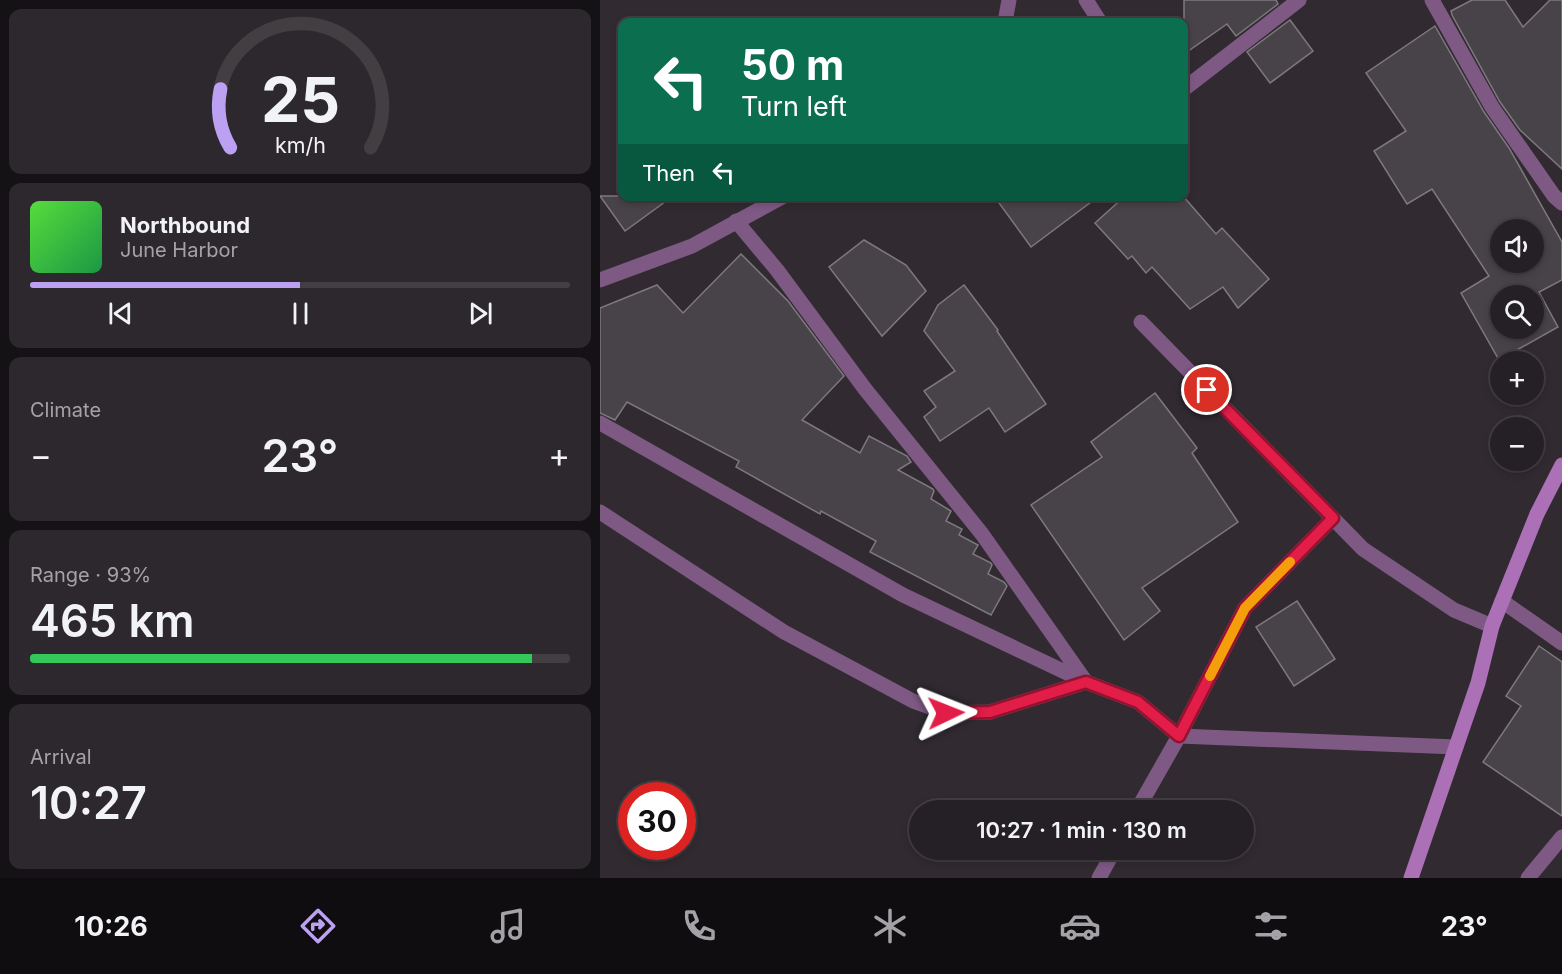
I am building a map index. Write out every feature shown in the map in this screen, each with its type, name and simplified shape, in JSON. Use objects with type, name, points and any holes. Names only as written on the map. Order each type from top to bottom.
[{"type":"street","points":[[1006,18],[1009,0]]},
{"type":"street","points":[[1086,0],[1097,18]]},
{"type":"street","points":[[1188,86],[1299,0]]},
{"type":"street","points":[[1432,0],[1492,107],[1554,196],[1562,203]]},
{"type":"street","points":[[600,280],[692,246],[774,201]]},
{"type":"street","points":[[736,221],[777,270],[865,389],[982,534],[1086,682]]},
{"type":"street","points":[[1141,322],[1363,549],[1454,610],[1492,626]]},
{"type":"street","points":[[600,423],[903,595],[1086,682],[1138,702],[1179,736],[1456,747]]},
{"type":"street","points":[[1411,878],[1478,683],[1492,626],[1537,514],[1562,465]]},
{"type":"street","points":[[600,512],[784,632],[914,701],[946,713],[990,712],[1086,682]]},
{"type":"street","points":[[1143,800],[1179,736],[1245,608],[1333,518]]},
{"type":"street","points":[[1502,601],[1562,643]]},
{"type":"street","points":[[1528,878],[1562,837]]},
{"type":"street","points":[[1099,878],[1109,860]]},
{"type":"building","points":[[1184,0],[1276,0],[1278,4],[1236,36],[1227,24],[1188,51],[1188,18],[1184,18]]},
{"type":"building","points":[[1472,0],[1505,0],[1523,27],[1550,0],[1562,0],[1562,169],[1520,130],[1500,102],[1452,15],[1451,11]]},
{"type":"building","points":[[1290,20],[1313,51],[1270,83],[1247,52]]},
{"type":"building","points":[[1435,26],[1484,112],[1509,148],[1562,242],[1562,280],[1544,289],[1544,285],[1490,285],[1490,339],[1537,339],[1515,351],[1494,351],[1461,293],[1489,276],[1432,189],[1407,204],[1374,151],[1406,131],[1366,73]]},
{"type":"building","points":[[600,196],[618,196],[618,201],[666,201],[625,231]]},
{"type":"building","points":[[998,201],[1092,201],[1031,247]]},
{"type":"building","points":[[1119,201],[1187,201],[1216,234],[1222,228],[1269,279],[1238,308],[1223,287],[1190,309],[1152,267],[1146,273],[1132,256],[1128,259],[1095,223]]},
{"type":"building","points":[[864,240],[906,265],[926,291],[882,336],[829,267]]},
{"type":"building","points":[[741,254],[788,301],[844,376],[802,420],[860,453],[869,436],[907,456],[911,462],[898,470],[933,489],[931,499],[951,511],[946,521],[962,529],[959,535],[978,545],[973,554],[991,563],[988,574],[1007,586],[991,615],[870,552],[876,541],[821,511],[820,514],[736,467],[739,461],[627,402],[615,420],[600,413],[600,308],[657,285],[683,313]]},
{"type":"building","points":[[964,285],[998,330],[1046,404],[1005,432],[989,408],[940,441],[924,417],[936,407],[924,391],[955,371],[924,331],[938,305]]},
{"type":"building","points":[[1544,301],[1558,327],[1544,335]]},
{"type":"building","points":[[1155,393],[1197,448],[1192,453],[1238,522],[1142,588],[1160,611],[1124,640],[1031,505],[1102,457],[1091,442]]},
{"type":"building","points":[[1297,601],[1335,659],[1294,686],[1256,627]]},
{"type":"building","points":[[1539,646],[1562,662],[1562,816],[1483,762],[1521,706],[1506,696]]},
{"type":"slow traffic","points":[[1210,676],[1245,608],[1290,562]]},
{"type":"route","points":[[946,713],[990,712],[1086,682],[1138,702],[1179,736],[1245,608],[1333,518],[1207,390]]}]
